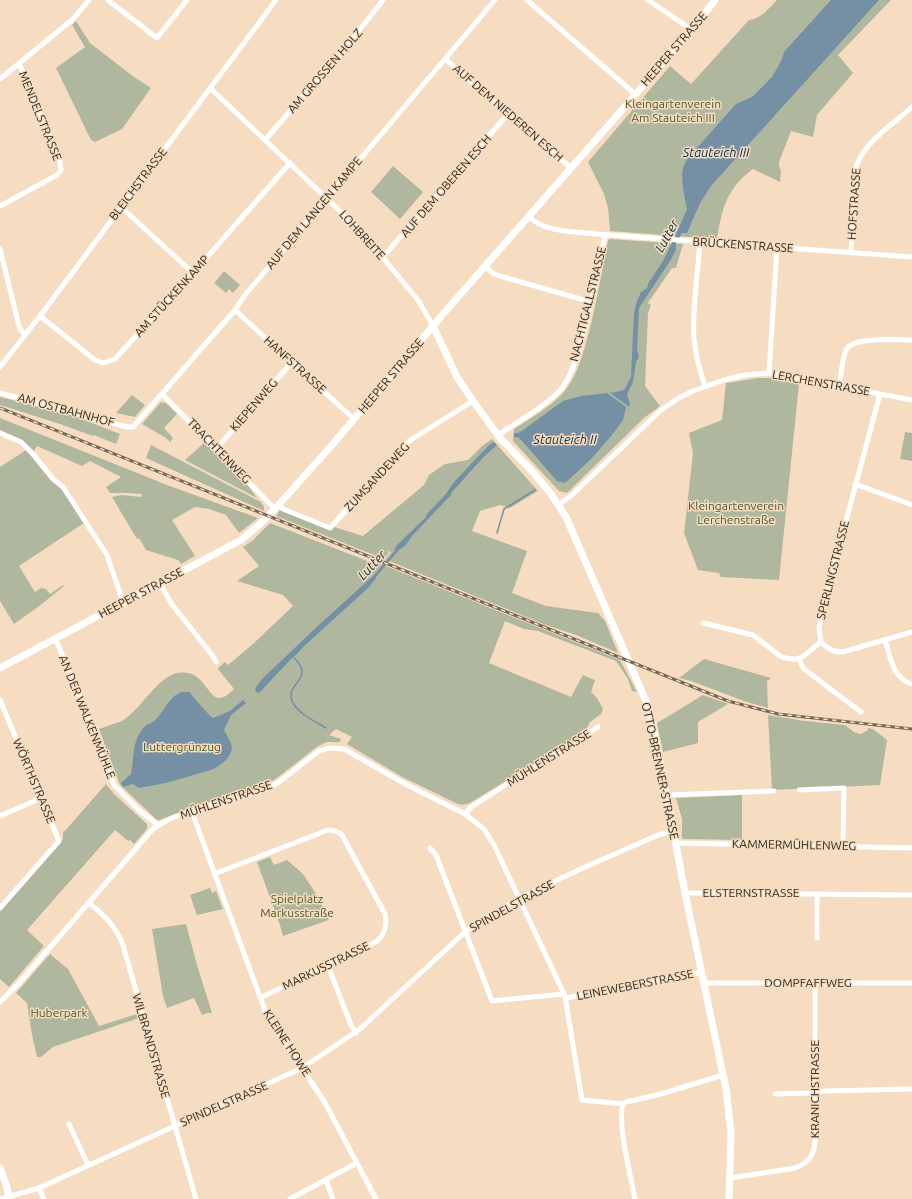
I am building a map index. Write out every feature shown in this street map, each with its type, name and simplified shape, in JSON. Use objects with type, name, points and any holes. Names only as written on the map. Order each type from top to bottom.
[{"type":"main road","name":"HEEPER STRASSE","points":[[0,668],[242,539],[260,524],[277,507],[354,419],[433,326],[692,30],[715,0]]},
{"type":"main road","name":"OTTO-BRENNER-STRASSE","points":[[433,326],[455,373],[473,400],[498,435],[533,472],[558,505],[571,528],[642,692],[652,721],[685,893],[723,1075],[730,1126],[731,1178],[729,1199]]},
{"type":"main road","points":[[0,1168],[7,1187],[6,1198]]},
{"type":"street","points":[[0,79],[73,19],[89,0]]},
{"type":"street","points":[[108,0],[157,38],[187,0]]},
{"type":"street","name":"BLEICHSTRASSE","points":[[0,367],[26,335],[276,0]]},
{"type":"street","name":"AM GROSSEN HOLZ","points":[[265,140],[384,0]]},
{"type":"street","name":"AUF DEM LANGEN KAMPE","points":[[133,426],[235,310],[245,295],[327,197],[495,0]]},
{"type":"street","points":[[527,0],[635,94]]},
{"type":"street","points":[[648,0],[692,30]]},
{"type":"street","name":"AUF DEM NIEDEREN ESCH","points":[[445,59],[571,168]]},
{"type":"street","name":"MENDELSTRASSE","points":[[0,206],[57,175],[61,170],[60,162],[19,63]]},
{"type":"street","name":"LOHBREITE","points":[[210,88],[327,197],[360,230],[418,300],[433,326]]},
{"type":"street","name":"HOFSTRASSE","points":[[851,253],[855,171],[858,159],[871,143],[912,107]]},
{"type":"street","name":"AUF DEM OBEREN ESCH","points":[[383,257],[508,114]]},
{"type":"street","name":"AM STÜCKENKAMP","points":[[40,316],[95,360],[103,363],[115,359],[290,163]]},
{"type":"street","points":[[121,207],[193,273]]},
{"type":"street","name":"BRÜCKENSTRASSE","points":[[529,217],[535,223],[547,228],[605,235],[912,257]]},
{"type":"street","name":"NACHTIGALLSTRASSE","points":[[498,435],[550,400],[562,388],[572,370],[579,352],[592,302],[605,235]]},
{"type":"street","points":[[700,241],[694,339],[705,386]]},
{"type":"street","points":[[770,373],[777,247]]},
{"type":"street","points":[[0,249],[20,329],[26,335]]},
{"type":"street","points":[[486,267],[494,274],[500,276],[592,302]]},
{"type":"street","name":"HANFSTRASSE","points":[[235,310],[354,419]]},
{"type":"street","points":[[839,386],[846,352],[850,345],[856,342],[912,340]]},
{"type":"street","name":"KIEPENWEG","points":[[217,448],[292,362]]},
{"type":"street","name":"LERCHENSTRASSE","points":[[558,505],[572,495],[660,411],[677,399],[705,386],[724,380],[745,375],[770,373],[912,400]]},
{"type":"street","name":"AM OSTBAHNHOF","points":[[0,393],[127,427],[133,426]]},
{"type":"street","name":"TRACHTENWEG","points":[[162,394],[277,507]]},
{"type":"street","name":"SPERLINGSTRASSE","points":[[820,642],[820,617],[880,394]]},
{"type":"street","name":"ZUMSANDEWEG","points":[[277,507],[330,528],[409,441],[473,400]]},
{"type":"street","points":[[0,433],[21,442],[34,454],[53,479],[63,487],[107,555],[122,602]]},
{"type":"street","points":[[855,484],[912,505]]},
{"type":"street","points":[[160,583],[171,603],[216,662]]},
{"type":"street","points":[[703,623],[753,635],[780,656],[790,658],[805,656],[820,642],[831,650],[843,652],[912,632]]},
{"type":"street","name":"AN DER WALKENMÜHLE","points":[[56,638],[114,785],[158,825]]},
{"type":"street","points":[[885,640],[894,669],[902,679],[912,684]]},
{"type":"street","points":[[799,658],[804,669],[861,712]]},
{"type":"street","name":"WÖRTHSTRASSE","points":[[0,700],[58,839],[58,842],[0,908]]},
{"type":"street","name":"MÜHLENSTRASSE","points":[[0,1002],[19,983],[158,825],[192,812],[269,788],[319,751],[335,747],[344,749],[407,785],[465,814],[470,807],[598,727]]},
{"type":"street","points":[[799,790],[844,788],[842,846]]},
{"type":"street","points":[[667,795],[774,791]]},
{"type":"street","points":[[0,816],[41,798]]},
{"type":"street","name":"KLEINE HOWE","points":[[192,812],[269,1019],[324,1101],[376,1199]]},
{"type":"street","points":[[430,848],[436,855],[492,1001],[565,996],[489,836],[484,829],[465,814]]},
{"type":"street","name":"MARKUSSTRASSE","points":[[214,874],[328,830],[333,830],[337,831],[342,836],[383,910],[386,921],[383,934],[376,942],[260,998]]},
{"type":"street","name":"SPINDELSTRASSE","points":[[6,1198],[39,1188],[302,1068],[356,1032],[466,932],[519,899],[653,837],[673,831]]},
{"type":"street","name":"KAMMERMÜHLENWEG","points":[[675,843],[912,848]]},
{"type":"street","name":"ELSTERNSTRASSE","points":[[685,893],[912,895]]},
{"type":"street","name":"ELSTERNSTRASSE","points":[[817,894],[817,938]]},
{"type":"street","name":"WILBRANDSTRASSE","points":[[89,903],[111,922],[122,942],[196,1199]]},
{"type":"street","points":[[328,966],[351,1026],[356,1032]]},
{"type":"street","name":"LEINEWEBERSTRASSE","points":[[623,1104],[582,1100],[565,996],[702,972]]},
{"type":"street","name":"DOMPFAFFWEG","points":[[704,983],[912,983]]},
{"type":"street","name":"KRANICHSTRASSE","points":[[731,1178],[802,1166],[809,1160],[814,1149],[816,1093],[815,983]]},
{"type":"street","points":[[635,1199],[623,1132],[623,1104],[723,1075]]},
{"type":"street","points":[[775,1094],[912,1089]]},
{"type":"street","points":[[69,1124],[88,1165]]},
{"type":"street","points":[[290,1199],[357,1163]]},
{"type":"street","points":[[326,1180],[332,1199]]},
{"type":"street","points":[[39,1188],[44,1199]]},
{"type":"green space","name":"Kleingartenverein Am Stauteich III","points":[[777,0],[891,0],[838,55],[853,73],[817,115],[813,137],[791,131],[779,162],[781,171],[780,182],[753,169],[744,176],[727,200],[721,218],[717,239],[610,231],[608,208],[604,194],[588,162],[670,66],[691,84],[749,20],[757,18],[768,10]]},
{"type":"green space","points":[[76,21],[90,43],[134,77],[151,88],[122,129],[95,142],[91,140],[56,68],[85,47],[72,25]]},
{"type":"green space","points":[[393,166],[423,192],[400,219],[371,192]]},
{"type":"green space","points":[[608,240],[683,244],[676,268],[672,268],[648,303],[651,305],[648,313],[645,386],[660,406],[644,418],[567,493],[559,491],[513,441],[514,429],[552,403],[563,393],[573,379],[585,348]]},
{"type":"green space","points":[[224,271],[240,285],[233,293],[229,289],[226,293],[214,283]]},
{"type":"green space","name":"Kleingartenverein Lerchenstraße","points":[[758,378],[770,378],[799,384],[779,580],[721,577],[719,573],[698,570],[684,533],[693,453],[689,433],[722,420],[726,383]]},
{"type":"green space","points":[[132,395],[145,405],[135,417],[116,413]]},
{"type":"green space","points":[[0,397],[74,416],[120,434],[116,444],[94,435],[93,436],[0,405]]},
{"type":"green space","points":[[161,402],[166,403],[177,414],[164,428],[173,438],[170,442],[166,438],[142,424]]},
{"type":"green space","points":[[0,418],[167,485],[258,518],[239,533],[226,515],[209,509],[195,507],[172,520],[195,556],[181,564],[178,560],[146,550],[139,538],[137,539],[112,497],[122,495],[141,497],[142,494],[110,493],[106,487],[121,477],[90,461],[82,466],[37,446],[34,451],[22,440],[0,430]]},
{"type":"green space","points":[[905,432],[912,433],[912,461],[900,459]]},
{"type":"green space","name":"Luttergrünzug","points":[[492,439],[538,491],[510,508],[500,505],[480,511],[472,531],[527,551],[512,593],[546,606],[598,613],[605,621],[618,653],[389,561],[395,554],[383,565],[620,660],[637,692],[632,691],[628,679],[616,661],[538,631],[524,629],[505,621],[489,663],[571,697],[583,675],[595,680],[591,692],[597,698],[603,709],[601,714],[590,722],[585,732],[470,803],[463,805],[458,804],[402,777],[347,744],[352,737],[336,729],[329,735],[341,739],[340,742],[327,742],[318,746],[263,787],[199,805],[159,820],[157,820],[120,785],[99,729],[122,721],[129,716],[160,683],[174,674],[184,672],[192,674],[203,683],[215,697],[221,698],[225,696],[234,689],[218,669],[219,667],[225,662],[228,665],[293,606],[283,595],[237,581],[259,566],[243,547],[252,541],[270,523],[370,562],[374,561],[382,564],[391,552],[388,551],[388,554],[384,559],[276,516],[280,510],[363,536],[424,485],[429,475],[445,464],[468,460],[482,446]]},
{"type":"green space","points":[[205,442],[244,480],[257,498],[185,460]]},
{"type":"green space","points":[[151,445],[261,502],[264,507],[264,511],[146,458]]},
{"type":"green space","points":[[26,450],[49,478],[61,488],[84,523],[19,566],[35,592],[41,588],[46,589],[50,594],[63,585],[64,586],[14,624],[0,601],[0,467]]},
{"type":"green space","points":[[704,659],[771,678],[767,681],[768,708],[679,678]]},
{"type":"green space","points":[[703,695],[728,704],[698,722],[698,743],[663,752],[657,723]]},
{"type":"green space","points":[[768,715],[845,725],[854,732],[860,734],[867,731],[868,728],[873,729],[887,740],[880,785],[772,790]]},
{"type":"green space","points":[[106,784],[114,794],[147,824],[147,829],[134,844],[115,830],[27,930],[44,946],[9,987],[0,979],[0,911],[63,839],[63,833]]},
{"type":"green space","points":[[742,795],[742,840],[682,838],[682,819],[676,798]]},
{"type":"green space","name":"Spielplatz Markusstraße","points":[[270,857],[274,865],[287,860],[303,874],[318,897],[329,920],[283,936],[257,862]]},
{"type":"green space","points":[[210,888],[212,893],[216,891],[223,909],[197,915],[190,895]]},
{"type":"green space","points":[[186,924],[212,1013],[202,1015],[194,998],[167,1008],[163,996],[152,929]]},
{"type":"green space","name":"Huberpark","points":[[50,954],[68,969],[99,1026],[137,1014],[139,1018],[53,1047],[41,1057],[37,1057],[27,1003],[16,993]]},
{"type":"water","name":"Stauteich III","points":[[831,0],[879,0],[711,186],[700,203],[687,233],[682,233],[676,243],[676,250],[670,261],[639,308],[637,350],[639,357],[636,362],[633,382],[627,394],[630,404],[629,407],[610,393],[624,390],[631,377],[634,313],[637,301],[641,292],[647,288],[649,282],[663,261],[687,209],[682,175],[687,159],[736,104],[752,97],[772,77],[784,52]]},
{"type":"water","name":"Stauteich II","points":[[607,393],[626,407],[623,420],[590,460],[565,483],[557,481],[522,441],[518,437],[514,437],[514,433],[518,433],[523,430],[563,401],[581,396]]},
{"type":"water","points":[[494,442],[497,445],[451,493],[452,494],[412,536],[405,546],[399,550],[369,587],[301,649],[259,693],[256,692],[255,689],[262,679],[373,576],[394,552],[396,546],[426,517],[426,515],[445,495],[455,481],[488,446]]},
{"type":"water","points":[[182,692],[189,692],[213,718],[230,711],[243,700],[246,703],[231,715],[224,730],[231,743],[232,750],[227,759],[214,769],[166,783],[139,788],[133,784],[123,787],[121,783],[131,774],[134,748],[141,731],[146,725],[152,723],[156,719],[176,695]]},
{"type":"waterway","points":[[497,533],[504,509],[535,490]]},
{"type":"waterway","points":[[293,657],[300,665],[302,671],[301,676],[292,691],[291,696],[293,703],[300,711],[326,728]]},
{"type":"railway","points":[[0,408],[728,701],[778,714],[912,729]]},
{"type":"water label","name":"Lutter","points":[[667,236]]},
{"type":"water label","name":"Lutter","points":[[372,565]]}]
